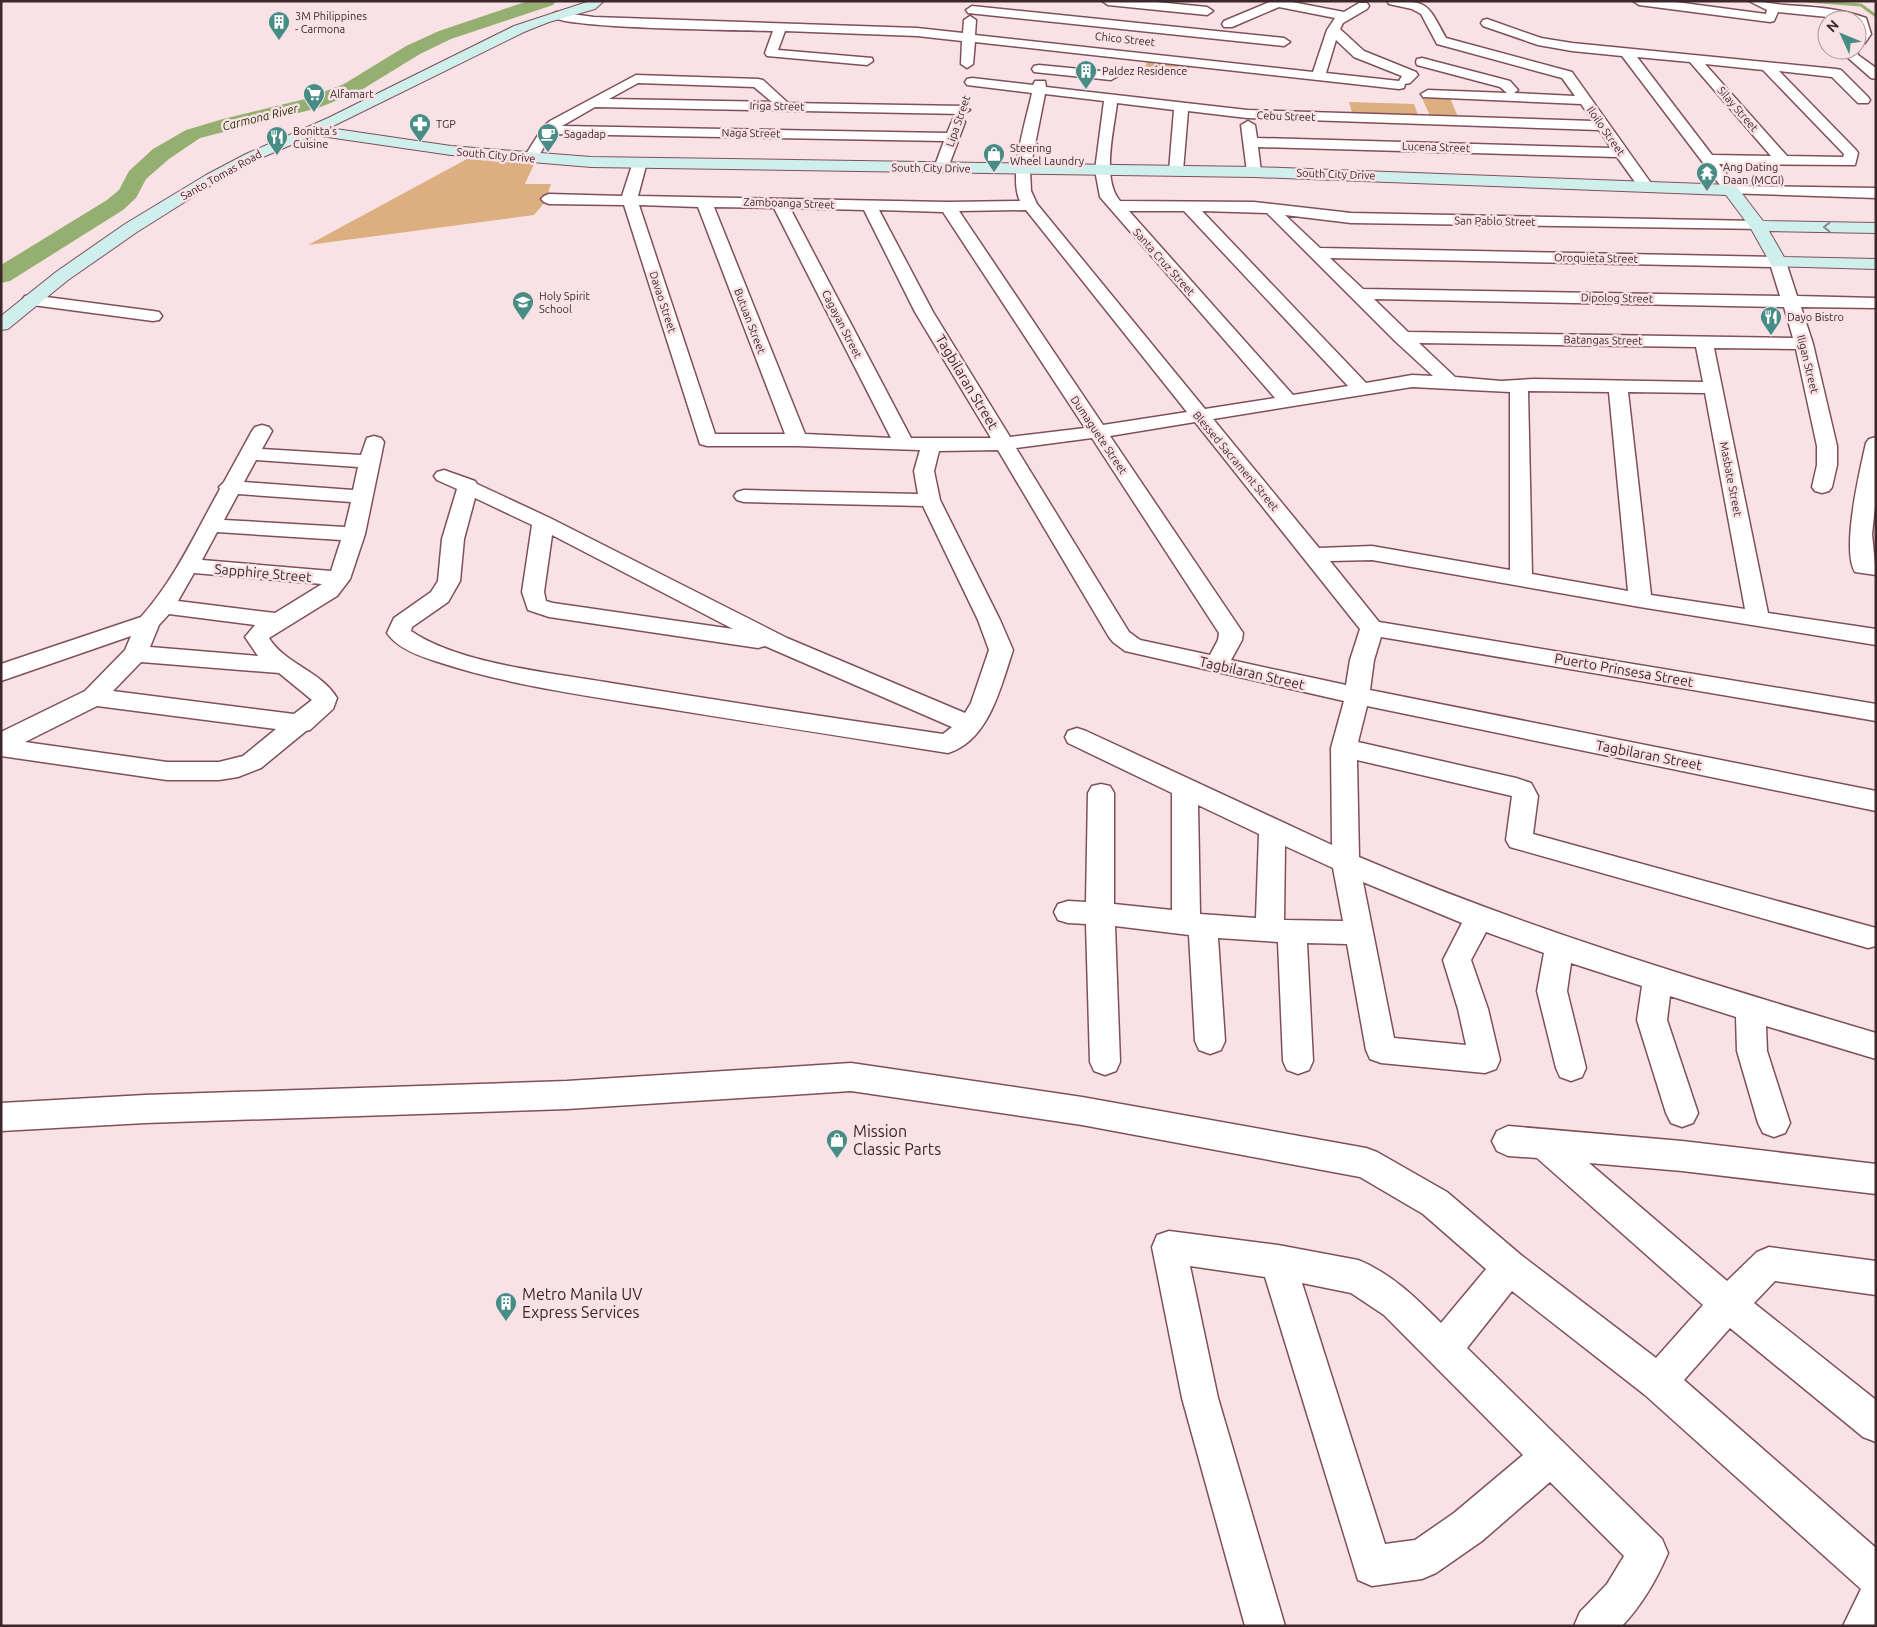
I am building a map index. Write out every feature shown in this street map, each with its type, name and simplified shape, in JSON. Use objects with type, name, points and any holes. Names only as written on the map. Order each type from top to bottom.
[{"type":"street","name":"Santo Tomas Road","points":[[1,325],[62,276],[131,228],[212,178],[251,157],[312,130],[519,29],[591,6],[598,1]]},
{"type":"street","points":[[985,1],[974,19],[1288,31]]},
{"type":"street","points":[[1639,1],[1774,19],[1851,16],[1862,21],[1871,34]]},
{"type":"street","points":[[1755,1],[1774,19]]},
{"type":"street","points":[[1104,6],[1158,4],[1215,20],[1278,3],[1345,16]]},
{"type":"street","points":[[1318,76],[1327,62],[1335,23],[1345,16],[1367,7],[1346,3]]},
{"type":"street","points":[[1104,6],[1129,13],[1215,20],[1288,31]]},
{"type":"street","points":[[1273,71],[1297,6]]},
{"type":"street","name":"Iloilo Street","points":[[1392,9],[1416,6],[1426,12],[1440,41],[1567,75],[1646,186]]},
{"type":"street","points":[[1104,52],[1129,13]]},
{"type":"street","points":[[556,16],[594,22],[917,32],[1059,46],[1399,85]]},
{"type":"street","name":"Lipa Street","points":[[941,168],[968,87],[968,37],[974,19]]},
{"type":"street","points":[[1488,22],[1504,30],[1547,43],[1572,47],[1836,73],[1863,100]]},
{"type":"street","points":[[780,27],[771,53],[867,61]]},
{"type":"street","points":[[1333,30],[1354,51],[1411,75],[1383,96]]},
{"type":"street","points":[[993,39],[994,55]]},
{"type":"street","points":[[1049,61],[1059,46]]},
{"type":"street","name":"Iligan Street","points":[[1626,52],[1758,226],[1778,262],[1804,344],[1827,446],[1822,487]]},
{"type":"street","name":"Silay Street","points":[[1694,58],[1782,160]]},
{"type":"street","points":[[1030,59],[1115,73]]},
{"type":"street","points":[[1857,60],[1876,75]]},
{"type":"street","points":[[1422,62],[1505,84],[1516,97]]},
{"type":"street","points":[[1209,78],[1214,64]]},
{"type":"street","points":[[1351,65],[1399,70]]},
{"type":"street","points":[[1708,159],[1850,162],[1852,158],[1851,153],[1766,65]]},
{"type":"street","points":[[530,159],[548,130],[555,124],[636,79],[758,83],[784,106]]},
{"type":"street","name":"Cebu Street","points":[[968,87],[1039,87],[1111,98],[1247,114],[1602,126]]},
{"type":"street","name":"Iriga Street","points":[[591,103],[784,106],[968,87]]},
{"type":"street","name":"Blessed Sacrament Street","points":[[1039,87],[1023,170],[1023,191],[1030,205],[1198,416],[1255,482],[1372,628]]},
{"type":"street","points":[[1428,94],[1584,100]]},
{"type":"street","name":"Santa Cruz Street","points":[[1111,98],[1102,170],[1105,191],[1115,206],[1288,401]]},
{"type":"street","points":[[1176,171],[1181,106]]},
{"type":"street","points":[[1247,114],[1254,172]]},
{"type":"street","name":"South City Drive","points":[[312,130],[411,146],[530,159],[1023,170],[1254,172],[1731,190]]},
{"type":"street","name":"Naga Street","points":[[548,130],[953,136]]},
{"type":"street","name":"Lucena Street","points":[[1250,142],[1622,153]]},
{"type":"street","name":"Davao Street","points":[[640,162],[630,191],[630,200],[707,440],[797,440]]},
{"type":"street","points":[[1731,190],[1876,194]]},
{"type":"street","name":"Zamboanga Street","points":[[548,199],[948,207],[1030,205]]},
{"type":"street","name":"Butuan Street","points":[[704,201],[797,440]]},
{"type":"street","name":"Cagayan Street","points":[[779,203],[905,445]]},
{"type":"street","name":"Tagbilaran Street","points":[[870,205],[924,312],[1121,637],[1133,646],[1357,696],[1876,801]]},
{"type":"street","name":"San Pablo Street","points":[[1115,206],[1254,207],[1352,218],[1876,228]]},
{"type":"street","name":"Dumaguete Street","points":[[948,207],[1231,633],[1230,640],[1217,665]]},
{"type":"street","points":[[1189,207],[1361,388]]},
{"type":"street","points":[[1273,210],[1450,382]]},
{"type":"street","name":"Oroquieta Street","points":[[1317,253],[1876,264]]},
{"type":"street","name":"Dipolog Street","points":[[1359,294],[1875,304]]},
{"type":"street","points":[[31,300],[153,316]]},
{"type":"street","name":"Batangas Street","points":[[1402,337],[1804,344]]},
{"type":"street","name":"Masbate Street","points":[[1704,341],[1758,618]]},
{"type":"street","points":[[797,440],[905,445],[1004,444],[1097,432],[1412,381],[1519,387],[1534,385],[1714,388]]},
{"type":"street","points":[[1519,387],[1522,578]]},
{"type":"street","points":[[1618,387],[1640,600]]},
{"type":"street","points":[[1,743],[94,696],[135,654],[156,614],[188,566],[229,488],[262,431]]},
{"type":"street","points":[[468,485],[453,539],[449,581],[440,597],[402,624],[399,633],[405,640],[448,658],[529,677],[948,744],[970,725],[984,703],[1001,650],[990,620],[930,500],[924,471],[931,445]]},
{"type":"street","points":[[1,747],[168,771],[219,771],[238,768],[252,762],[301,724],[324,703],[325,698],[284,666],[259,642],[257,637],[260,632],[277,621],[329,591],[339,579],[354,534],[371,452],[249,454]]},
{"type":"street","points":[[1869,567],[1868,530],[1875,455]]},
{"type":"street","points":[[444,476],[468,485],[543,522],[779,643],[970,725]]},
{"type":"street","points":[[229,488],[361,497]]},
{"type":"street","points":[[744,496],[930,500]]},
{"type":"street","points":[[543,522],[533,592],[536,605],[550,610],[779,643]]},
{"type":"street","points":[[209,525],[354,534]]},
{"type":"street","points":[[1312,555],[1372,553],[1640,600],[1876,637]]},
{"type":"street","name":"Sapphire Street","points":[[188,566],[339,579]]},
{"type":"street","points":[[1,673],[156,614],[277,621]]},
{"type":"street","points":[[1372,628],[1362,660],[1357,696],[1344,748],[1346,864],[1381,1050],[1484,1060],[1473,1009],[1457,960],[1479,917]]},
{"type":"street","name":"Puerto Prinsesa Street","points":[[1372,628],[1876,713]]},
{"type":"street","points":[[135,654],[284,666]]},
{"type":"street","points":[[94,696],[301,724]]},
{"type":"street","points":[[1077,737],[1346,864],[1479,917],[1657,980],[1876,1046]]},
{"type":"street","points":[[1344,748],[1516,787],[1522,790],[1525,796],[1519,840],[1868,937]]},
{"type":"street","points":[[1185,788],[1194,925],[1210,1041]]},
{"type":"street","points":[[1101,793],[1100,913],[1106,1062]]},
{"type":"street","points":[[1272,829],[1281,932],[1298,1061]]},
{"type":"street","points":[[1068,912],[1100,913],[1194,925],[1281,932],[1359,932]]},
{"type":"street","points":[[1559,946],[1552,991],[1571,1068]]},
{"type":"street","points":[[1657,980],[1652,1020],[1682,1113]]},
{"type":"street","points":[[1751,1008],[1752,1051],[1774,1123]]},
{"type":"street","points":[[1,1117],[146,1109],[567,1095],[851,1077],[1082,1111],[1366,1163],[1435,1203],[1509,1267],[1658,1382],[1876,1575]]},
{"type":"street","points":[[1508,1141],[1692,1157],[1876,1178]]},
{"type":"street","points":[[1544,1144],[1728,1304],[1876,1424]]},
{"type":"street","points":[[1265,1626],[1200,1398],[1169,1247],[1278,1262],[1358,1277],[1396,1303],[1648,1553],[1621,1598],[1594,1626]]},
{"type":"street","points":[[1278,1262],[1372,1566],[1422,1559],[1468,1527],[1550,1457]]},
{"type":"street","points":[[1658,1382],[1728,1304],[1769,1264],[1876,1278]]},
{"type":"street","points":[[1442,1350],[1509,1267]]},
{"type":"street","points":[[1863,1626],[1876,1602]]},
{"type":"shaded area","points":[[1149,59],[1191,64],[1187,73],[1144,68]]},
{"type":"shaded area","points":[[1422,98],[1450,98],[1459,119],[1431,118]]},
{"type":"shaded area","points":[[1349,102],[1414,104],[1419,118],[1353,116]]},
{"type":"shaded area","points":[[467,159],[534,164],[525,184],[551,184],[545,202],[534,215],[308,245]]},
{"type":"waterway","name":"Carmona River","points":[[1,276],[115,205],[128,193],[137,176],[161,154],[193,134],[230,123],[311,104],[351,88],[413,50],[445,35],[547,1]]},
{"type":"waterway","points":[[1807,1],[1861,5],[1876,16]]},
{"type":"place","name":"3M Philippines - Carmona","points":[[279,41]]},
{"type":"place","name":"Paldez Residence","points":[[1086,90]]},
{"type":"place","name":"Alfamart","points":[[314,113]]},
{"type":"place","name":"TGP","points":[[420,143]]},
{"type":"place","name":"Sagadap","points":[[548,153]]},
{"type":"place","name":"Bonitta's Cuisine","points":[[277,156]]},
{"type":"place","name":"Steering Wheel Laundry","points":[[994,173]]},
{"type":"place","name":"Ang Dating Daan (MCGI)","points":[[1707,192]]},
{"type":"place","name":"Holy Spirit School","points":[[523,321]]},
{"type":"place","name":"Dayo Bistro","points":[[1771,336]]},
{"type":"place","name":"Mission Classic Parts","points":[[837,1159]]},
{"type":"place","name":"Metro Manila UV Express Services","points":[[506,1322]]}]
